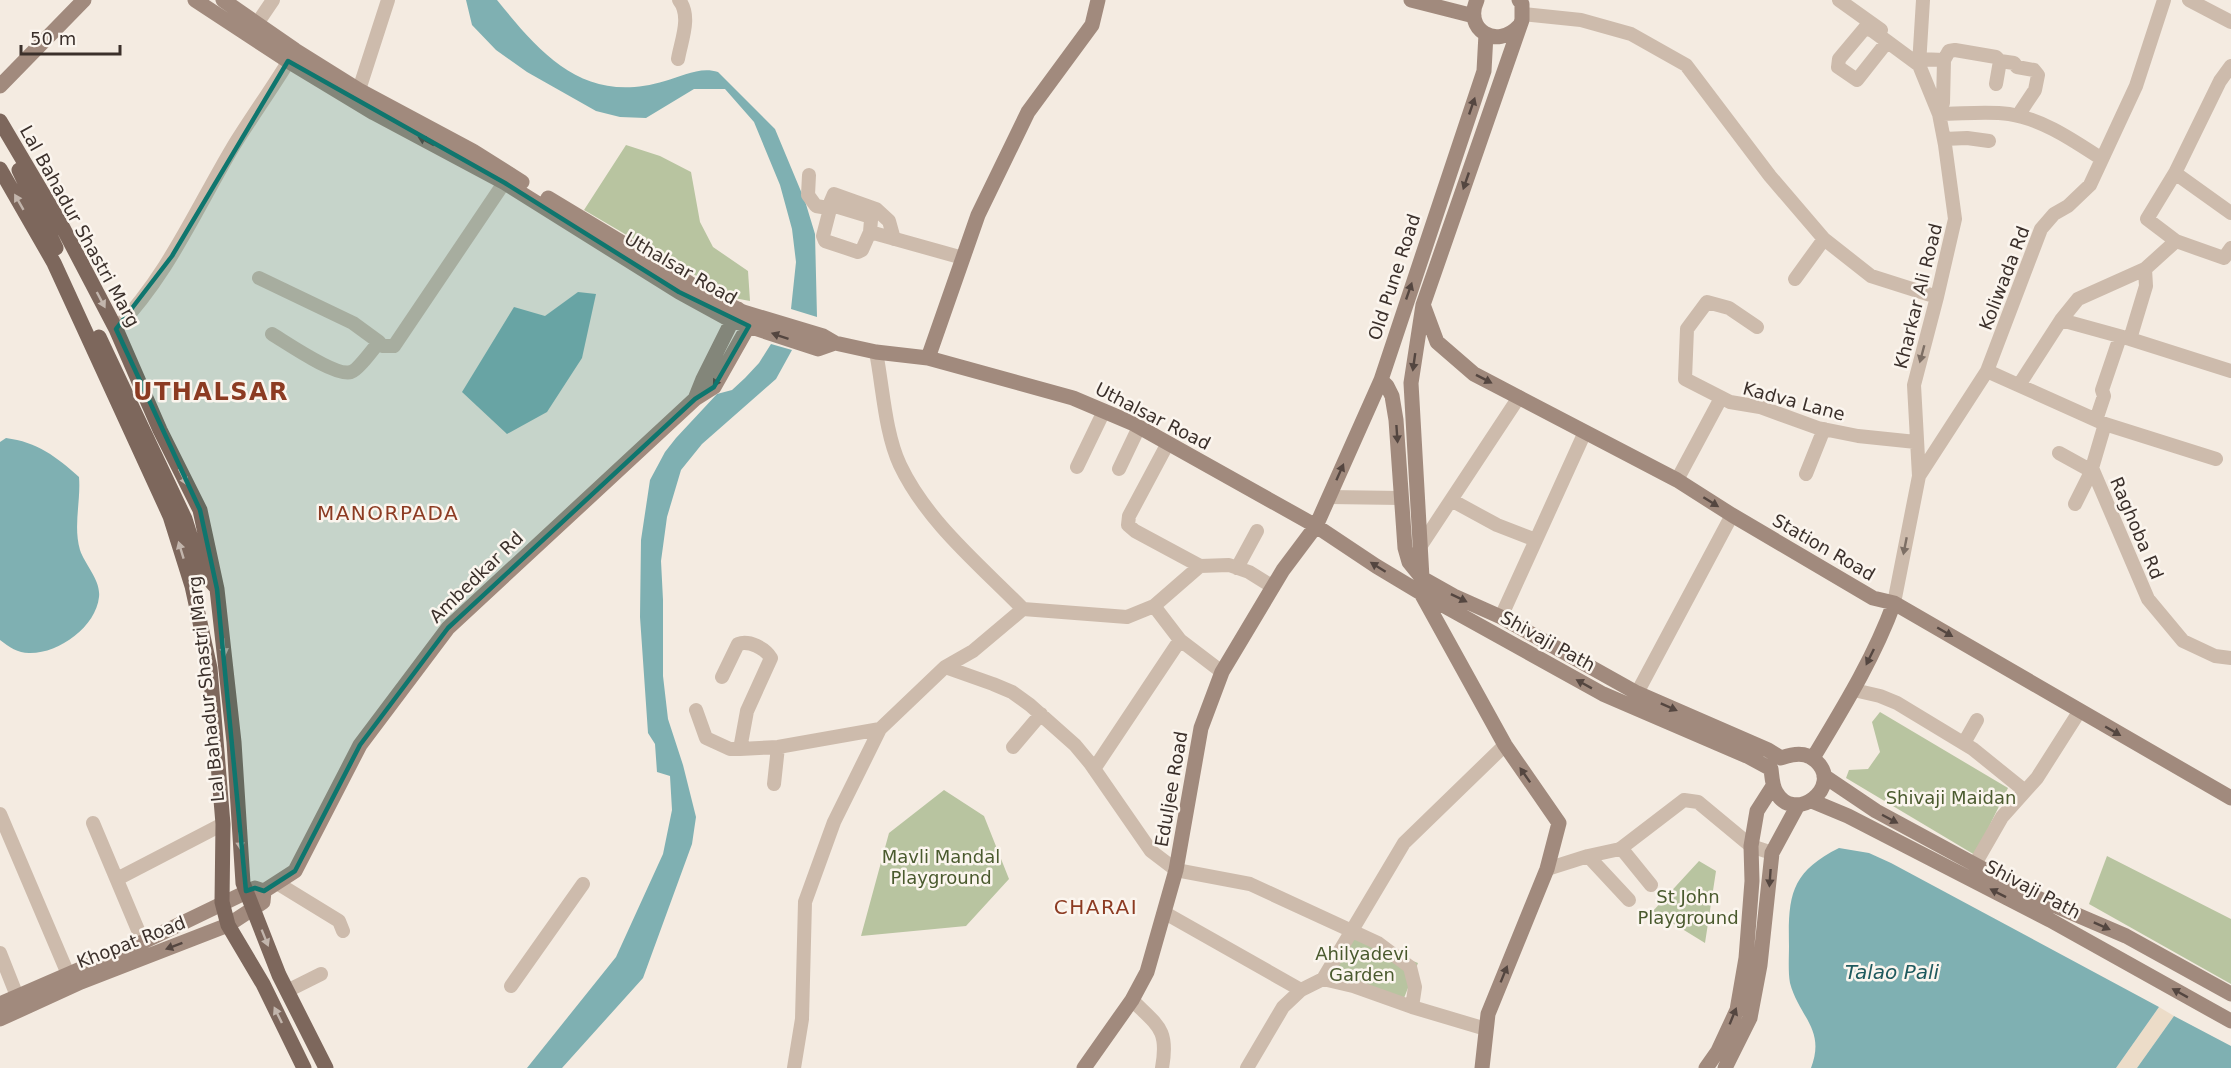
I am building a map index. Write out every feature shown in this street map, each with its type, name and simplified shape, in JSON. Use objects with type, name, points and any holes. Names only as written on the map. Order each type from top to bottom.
[{"type":"main road","name":"Uthalsar Road","points":[[195,0],[253,30],[357,96],[508,178],[594,232],[679,292],[818,349],[835,343],[876,352],[928,358],[1073,398],[1138,427],[1316,526]]},
{"type":"main road","points":[[223,0],[253,30]]},
{"type":"main road","points":[[928,358],[978,215],[1028,112],[1092,25],[1098,0]]},
{"type":"main road","points":[[1412,0],[1474,16]]},
{"type":"main road","points":[[1477,0],[1474,16],[1480,30],[1495,37],[1504,37],[1513,33],[1521,9]]},
{"type":"main road","points":[[0,86],[78,2]]},
{"type":"main road","name":"Old Pune Road","points":[[1422,586],[1412,383],[1423,305],[1521,9]]},
{"type":"main road","name":"Old Pune Road","points":[[1316,526],[1381,380],[1484,71],[1486,34]]},
{"type":"main road","name":"Lal Bahadur Shastri Marg","points":[[0,121],[62,226],[116,329],[160,430],[200,510],[217,589],[234,742],[243,884],[287,991],[326,1068]]},
{"type":"main road","points":[[0,136],[8,147],[185,519],[201,570],[217,589]]},
{"type":"main road","name":"Lal Bahadur Shastri Marg","points":[[0,169],[54,263],[170,516],[195,598],[210,668],[223,824],[222,902],[228,925],[263,984],[304,1068]]},
{"type":"main road","name":"Station Road","points":[[1423,305],[1437,342],[1474,374],[1677,480],[1873,598],[1894,603],[2231,798]]},
{"type":"main road","name":"Ambedkar Rd","points":[[271,887],[295,871],[360,745],[448,628],[695,399],[735,315]]},
{"type":"main road","points":[[695,399],[714,387],[752,321]]},
{"type":"main road","points":[[1381,380],[1392,396],[1396,420],[1405,548],[1409,562],[1505,745],[1559,823],[1547,870],[1488,1014],[1482,1068]]},
{"type":"main road","name":"Shivaji Path","points":[[1316,526],[1376,566],[1422,586],[1604,694],[1747,756],[1776,763]]},
{"type":"main road","name":"Eduljee Road","points":[[1084,1068],[1132,1000],[1147,972],[1166,913],[1176,870],[1201,728],[1222,672],[1283,570],[1316,526]]},
{"type":"main road","points":[[195,598],[201,570]]},
{"type":"main road","points":[[1422,586],[1454,596],[1501,617],[1636,693],[1768,750],[1776,763],[1773,786],[1757,811],[1751,846],[1752,881],[1746,958],[1737,1010],[1718,1051],[1707,1068]]},
{"type":"main road","points":[[1813,758],[1854,690],[1887,623],[1894,603]]},
{"type":"main road","points":[[1725,1068],[1750,1017],[1760,964],[1772,853],[1805,803],[1821,790],[1824,776],[1813,758],[1798,753],[1776,763]]},
{"type":"main road","name":"Shivaji Path","points":[[1824,776],[1876,811],[2035,897],[2126,936],[2231,994]]},
{"type":"main road","points":[[1773,786],[1782,800],[1805,803]]},
{"type":"main road","name":"Shivaji Path","points":[[1805,803],[1848,816],[2050,920],[2231,1021]]},
{"type":"main road","points":[[246,891],[271,887]]},
{"type":"main road","name":"Khopat Road","points":[[0,1019],[81,982],[228,925],[263,902],[271,887]]},
{"type":"main road","name":"Khopat Road","points":[[0,1004],[143,942],[246,891]]},
{"type":"street","points":[[253,30],[273,0]]},
{"type":"street","points":[[357,96],[388,0]]},
{"type":"street","points":[[678,59],[685,19],[685,12],[679,0]]},
{"type":"street","points":[[1839,0],[1909,49],[1919,59]]},
{"type":"street","name":"Kharkar Ali Road","points":[[1894,603],[1919,476],[1914,385],[1955,219],[1941,108],[1919,59],[1923,0]]},
{"type":"street","name":"Koliwada Rd","points":[[1919,476],[1988,371],[2041,229],[2054,214],[2068,206],[2090,185],[2136,87],[2164,0]]},
{"type":"street","points":[[2189,0],[2231,22]]},
{"type":"street","points":[[1521,9],[1581,20],[1631,34],[1686,65],[1770,176],[1824,239],[1871,276],[1937,297]]},
{"type":"street","points":[[1887,42],[1919,59],[1944,60]]},
{"type":"street","points":[[2021,111],[2035,90],[2038,75],[2034,70],[2017,67],[2014,63],[2000,61],[1996,57],[1949,51],[1944,60],[1941,108],[2023,117],[2070,139],[2102,159]]},
{"type":"street","points":[[116,329],[140,304],[172,256],[233,147],[292,56]]},
{"type":"street","points":[[1996,84],[2000,61]]},
{"type":"street","points":[[2229,257],[2176,241],[2147,219],[2175,173],[2220,81],[2231,66]]},
{"type":"street","points":[[1944,139],[1967,138],[1989,141]]},
{"type":"street","points":[[2175,173],[2231,213]]},
{"type":"street","points":[[809,175],[808,195],[816,206],[828,208],[833,190],[876,209],[889,221],[894,239]]},
{"type":"street","points":[[259,278],[353,323],[382,346],[394,346],[508,178]]},
{"type":"street","points":[[870,232],[963,258]]},
{"type":"street","points":[[1795,279],[1824,239]]},
{"type":"street","points":[[2019,385],[2061,320],[2078,299],[2145,269],[2176,241]]},
{"type":"street","name":"Raghoba Rd","points":[[2145,269],[2146,286],[2102,390],[2104,396],[2092,470],[2148,599],[2183,642],[2215,656],[2231,658]]},
{"type":"street","points":[[1721,398],[1685,380],[1687,328],[1707,302],[1729,308],[1757,327]]},
{"type":"street","points":[[2061,320],[2231,371]]},
{"type":"street","points":[[272,334],[331,368],[345,373],[353,372],[379,342]]},
{"type":"street","points":[[876,352],[892,441],[901,466],[933,518],[1023,609],[1127,617],[1154,606],[1200,566]]},
{"type":"street","points":[[1988,371],[2100,422],[2216,459]]},
{"type":"street","points":[[1420,547],[1519,397]]},
{"type":"street","name":"Kadva Lane","points":[[1677,480],[1721,398],[1730,402],[1760,407],[1824,429],[1858,436],[1916,442]]},
{"type":"street","points":[[1077,467],[1104,411]]},
{"type":"street","points":[[1119,469],[1138,427]]},
{"type":"street","points":[[1806,474],[1824,429]]},
{"type":"street","points":[[1501,617],[1585,432]]},
{"type":"street","points":[[1168,443],[1129,516],[1128,525],[1200,566],[1229,565],[1273,587]]},
{"type":"street","points":[[2059,453],[2092,470],[2074,504]]},
{"type":"street","points":[[1329,497],[1401,498]]},
{"type":"street","points":[[1451,500],[1497,525],[1536,540]]},
{"type":"street","points":[[1636,693],[1732,515]]},
{"type":"street","points":[[1237,568],[1257,531]]},
{"type":"street","points":[[1154,606],[1180,640],[1222,672]]},
{"type":"street","points":[[794,1068],[802,1019],[805,902],[834,822],[880,729],[945,667],[973,651],[1023,609]]},
{"type":"street","points":[[1095,769],[1180,640]]},
{"type":"street","points":[[722,676],[738,644],[743,642],[756,646],[768,653],[771,658],[747,711],[740,749]]},
{"type":"street","points":[[945,667],[1012,693],[1041,714],[1075,745],[1095,769],[1151,851],[1176,870],[1250,884],[1378,943],[1410,967],[1415,987],[1412,1007]]},
{"type":"street","points":[[1854,690],[1898,703],[1964,743],[2025,791]]},
{"type":"street","points":[[696,710],[706,738],[730,749],[778,747],[880,729]]},
{"type":"street","points":[[1975,864],[2002,817],[2037,778],[2079,712]]},
{"type":"street","points":[[1012,747],[1041,714]]},
{"type":"street","points":[[1964,743],[1977,720]]},
{"type":"street","points":[[1247,1068],[1283,1007],[1301,990],[1323,980],[1404,843],[1505,745]]},
{"type":"street","points":[[774,784],[778,747]]},
{"type":"street","points":[[1547,870],[1621,848],[1684,800],[1698,802],[1751,846],[1772,853]]},
{"type":"street","points":[[0,814],[68,974]]},
{"type":"street","points":[[93,823],[143,942]]},
{"type":"street","points":[[117,879],[223,824]]},
{"type":"street","points":[[1621,848],[1651,885]]},
{"type":"street","points":[[1588,856],[1629,900]]},
{"type":"street","points":[[511,986],[583,884]]},
{"type":"street","points":[[271,887],[339,921],[343,931]]},
{"type":"street","points":[[1166,913],[1301,990]]},
{"type":"street","points":[[0,952],[17,996]]},
{"type":"street","points":[[287,991],[321,974]]},
{"type":"street","points":[[1323,980],[1353,986],[1412,1007],[1486,1029]]},
{"type":"street","points":[[1132,1000],[1161,1029],[1165,1041],[1162,1068]]},
{"type":"highlighted area","points":[[288,61],[505,183],[679,292],[749,326],[714,387],[695,399],[448,628],[360,745],[295,871],[264,891],[255,888],[246,891],[217,589],[200,510],[116,329],[172,256]]},
{"type":"green space","points":[[626,145],[660,156],[691,172],[700,222],[713,247],[748,271],[750,301],[734,298],[584,210]]},
{"type":"green space","name":"Shivaji Maidan","points":[[1880,712],[2008,788],[1975,855],[1846,778],[1849,770],[1868,769],[1880,752],[1872,722]]},
{"type":"green space","name":"Mavli Mandal Playground","points":[[944,790],[984,816],[1009,879],[966,926],[861,936],[889,833]]},
{"type":"green space","points":[[2107,856],[2231,919],[2231,984],[2089,904]]},
{"type":"green space","name":"St John Playground","points":[[1699,861],[1716,871],[1705,943],[1653,911]]},
{"type":"green space","name":"Ahilyadevi Garden","points":[[1351,937],[1418,963],[1404,998],[1330,975]]},
{"type":"shaded area","points":[[2159,1007],[2174,1016],[2137,1068],[2116,1068]]},
{"type":"water","points":[[466,0],[497,0],[514,21],[550,57],[569,71],[589,81],[612,86],[637,87],[698,71],[718,72],[775,129],[805,201],[815,234],[817,317],[791,309],[796,262],[792,229],[780,185],[754,122],[725,89],[694,89],[646,118],[620,117],[596,111],[527,72],[496,50],[472,25]]},
{"type":"water","points":[[578,292],[596,294],[582,358],[547,412],[507,434],[462,392],[514,307],[545,316]]},
{"type":"water","points":[[771,344],[792,350],[776,379],[702,444],[681,470],[667,517],[661,561],[663,676],[668,719],[696,817],[692,844],[643,978],[562,1068],[527,1068],[616,957],[663,854],[672,810],[670,776],[657,772],[655,744],[648,733],[640,617],[641,540],[650,480],[665,452],[676,438],[717,394],[732,390],[745,378],[759,363]]},
{"type":"water","points":[[6,438],[37,447],[63,463],[79,477],[78,541],[82,556],[99,591],[96,608],[91,619],[83,628],[63,644],[40,652],[21,652],[0,640],[0,442]]},
{"type":"water","name":"Talao Pali","points":[[1839,848],[1869,853],[1891,863],[2159,1007],[2116,1068],[1811,1068],[1815,1055],[1813,1033],[1794,995],[1789,979],[1790,913],[1792,899],[1802,876],[1811,866]]},
{"type":"water","points":[[2174,1016],[2231,1046],[2231,1068],[2137,1068]]},
{"type":"district","name":"UTHALSAR","points":[[211,392]]},
{"type":"district","name":"MANORPADA","points":[[388,513]]},
{"type":"district","name":"CHARAI","points":[[1096,907]]}]
